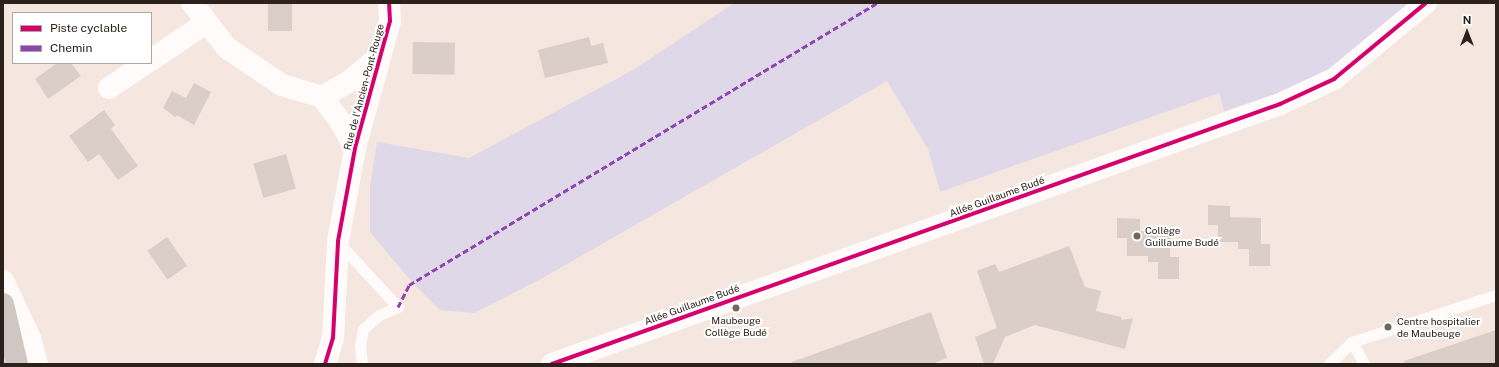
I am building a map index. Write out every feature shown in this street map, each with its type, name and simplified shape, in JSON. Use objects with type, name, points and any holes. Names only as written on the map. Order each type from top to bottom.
[{"type":"main road","points":[[3,304],[17,364]]},
{"type":"street","points":[[192,3],[206,23],[227,48],[282,85],[322,97],[340,121],[355,148]]},
{"type":"street","name":"Rue de l'Ancien-Pont-Rouge","points":[[325,364],[333,338],[338,241],[355,148],[390,20],[389,3]]},
{"type":"street","name":"Allée Guillaume Budé","points":[[552,364],[1280,104],[1334,79],[1426,3]]},
{"type":"street","points":[[152,59],[206,23]]},
{"type":"street","points":[[322,97],[351,80],[380,56]]},
{"type":"street","points":[[109,88],[145,64]]},
{"type":"street","points":[[3,281],[30,338],[37,364]]},
{"type":"lane","points":[[338,241],[398,308],[379,315],[363,329],[360,346],[362,364]]},
{"type":"lane","points":[[1329,364],[1352,342],[1496,295]]},
{"type":"lane","points":[[1352,342],[1364,364]]},
{"type":"shaded area","points":[[734,3],[1418,3],[1354,56],[1293,88],[1224,111],[1219,93],[940,192],[928,149],[887,81],[539,280],[474,313],[440,310],[411,281],[370,232],[370,186],[377,142],[469,158],[633,70]]},
{"type":"building","points":[[268,3],[292,3],[292,31],[268,31]]},
{"type":"building","points":[[589,37],[591,46],[603,43],[608,63],[545,78],[538,50]]},
{"type":"building","points":[[413,42],[455,43],[454,75],[412,74]]},
{"type":"building","points":[[56,64],[72,64],[81,76],[48,99],[35,79]]},
{"type":"building","points":[[194,83],[211,92],[194,125],[177,115],[175,117],[163,108],[172,91],[186,98]]},
{"type":"building","points":[[104,110],[115,125],[111,129],[138,166],[118,180],[99,154],[88,162],[69,136]]},
{"type":"building","points":[[286,154],[296,189],[263,198],[253,163]]},
{"type":"building","points":[[1208,205],[1230,206],[1230,217],[1261,218],[1261,244],[1270,244],[1270,266],[1249,266],[1249,249],[1238,249],[1238,242],[1218,242],[1218,225],[1208,225]]},
{"type":"building","points":[[1117,218],[1140,219],[1140,231],[1170,231],[1170,257],[1179,257],[1179,279],[1158,279],[1158,262],[1148,262],[1148,256],[1127,256],[1127,238],[1117,238]]},
{"type":"building","points":[[167,237],[187,266],[167,279],[147,251]]},
{"type":"building","points":[[1069,246],[1085,287],[1101,291],[1096,311],[1121,317],[1122,320],[1133,318],[1125,349],[1035,325],[1005,337],[993,364],[984,364],[975,337],[997,328],[977,271],[995,264],[999,272]]},
{"type":"building","points":[[931,312],[947,358],[932,364],[792,364],[792,362]]},
{"type":"building","points":[[1496,330],[1496,364],[1404,364],[1404,361]]},
{"type":"marked path","points":[[398,307],[409,285],[877,3]]},
{"type":"cycle path","points":[[325,364],[333,338],[338,241],[355,148],[390,21],[389,3]]},
{"type":"cycle path","points":[[552,364],[1280,104],[1334,79],[1426,3]]},
{"type":"place","name":"Collège Guillaume Budé","points":[[1137,236]]},
{"type":"place","name":"Maubeuge Collège Budé","points":[[736,308]]},
{"type":"place","name":"Centre hospitalier de Maubeuge","points":[[1388,327]]}]
